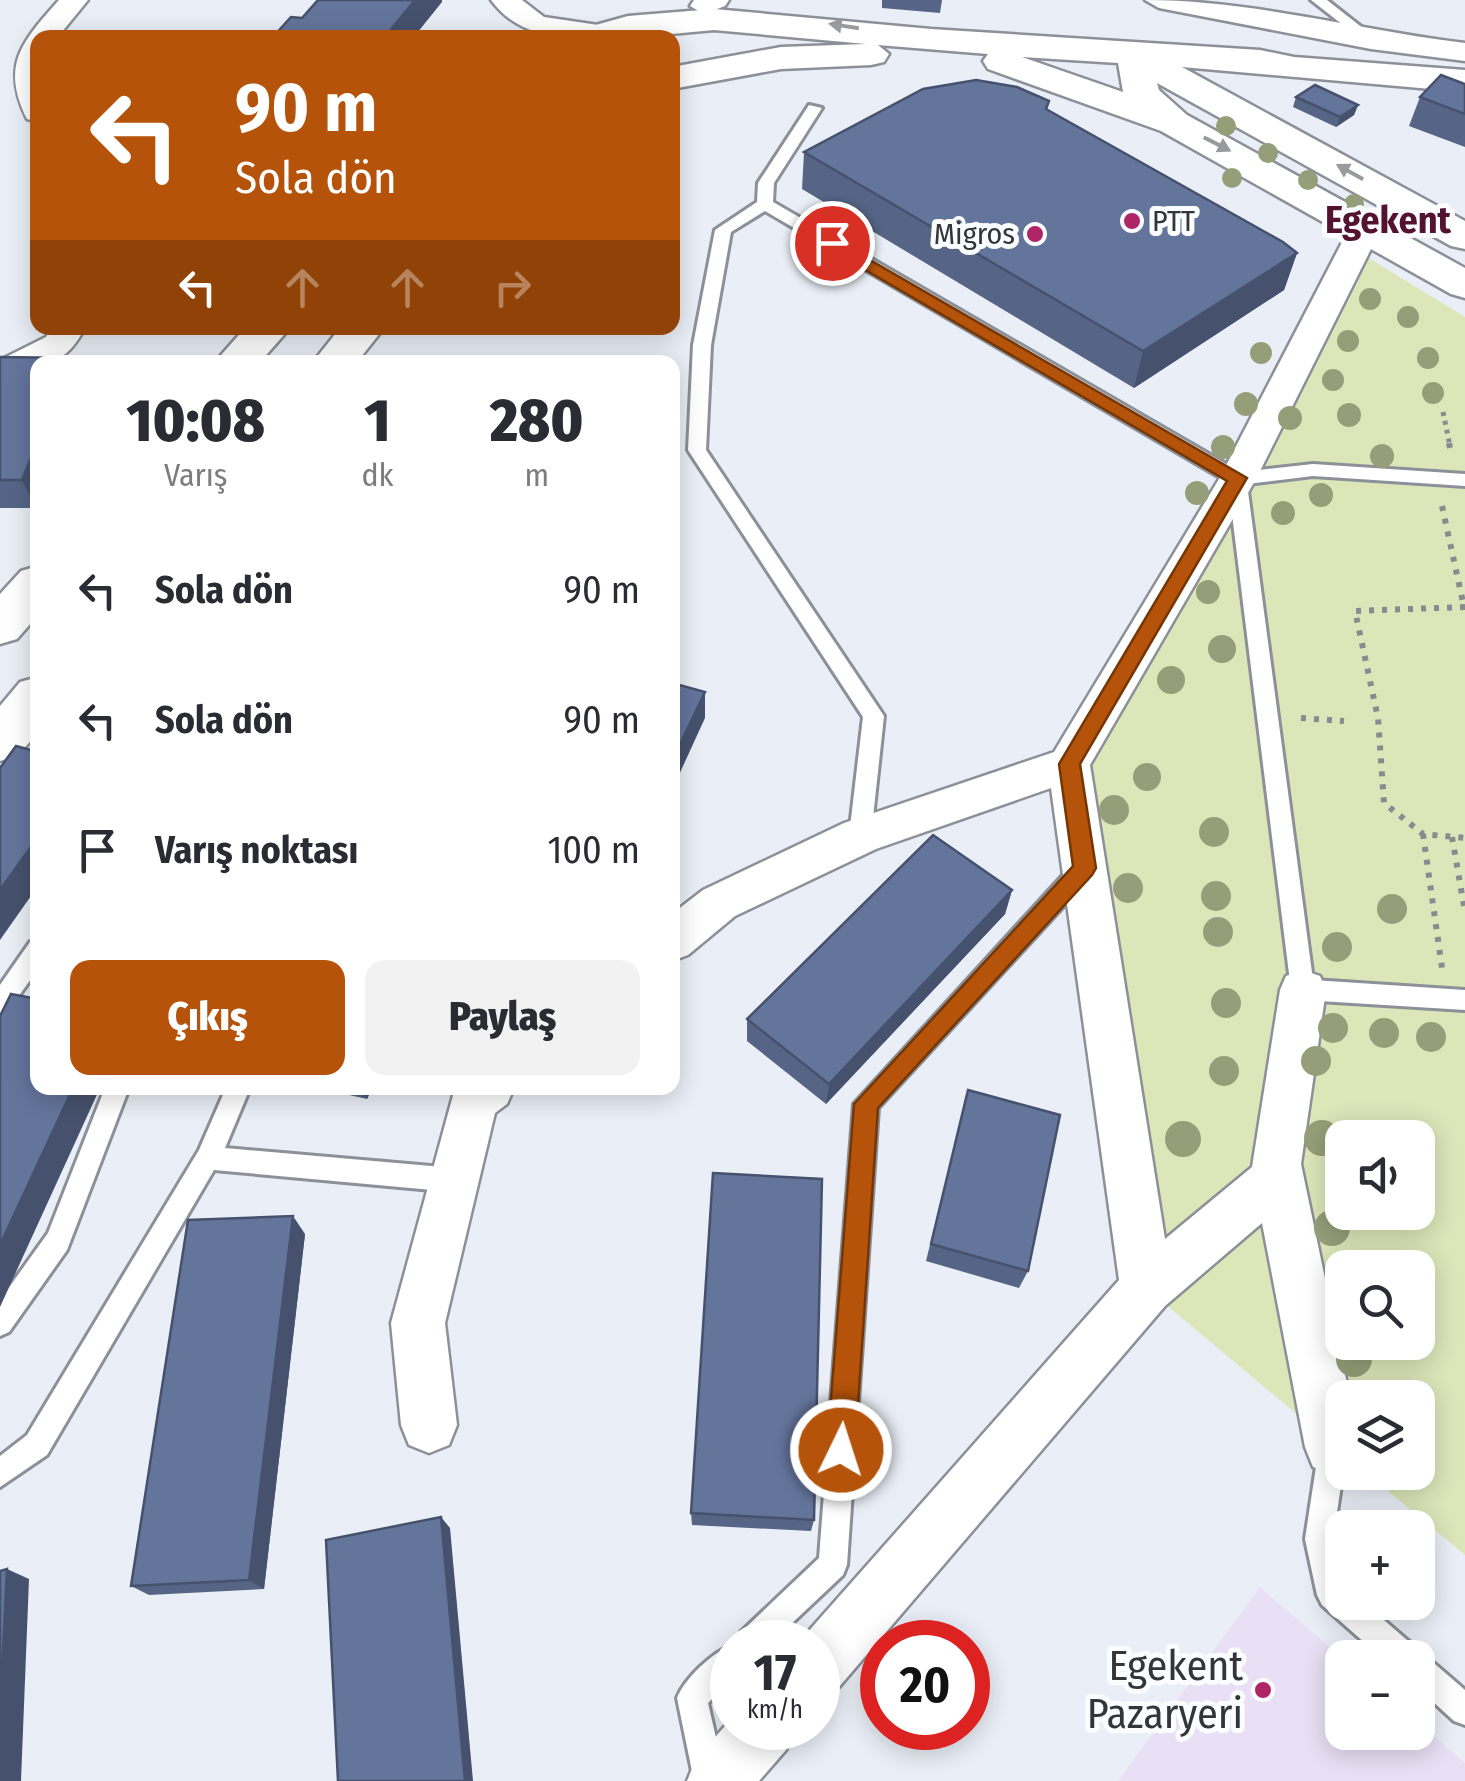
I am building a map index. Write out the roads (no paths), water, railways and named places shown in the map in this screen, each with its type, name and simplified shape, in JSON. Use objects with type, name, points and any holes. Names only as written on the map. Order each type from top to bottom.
[{"type":"street","points":[[47,30],[74,0]]},
{"type":"street","points":[[505,0],[525,30]]},
{"type":"street","points":[[1166,1],[1371,40],[1460,72]]},
{"type":"street","points":[[606,30],[658,13],[709,3],[926,40],[1145,62],[1232,106],[1465,237]]},
{"type":"street","points":[[0,108],[22,86],[30,49]]},
{"type":"street","points":[[680,77],[781,58],[918,52],[994,58],[1460,72]]},
{"type":"street","points":[[994,58],[1174,123],[1465,285]]},
{"type":"street","points":[[1145,62],[1140,94],[1174,123]]},
{"type":"street","points":[[1232,106],[1227,90],[1232,83],[1294,68]]},
{"type":"street","points":[[22,86],[30,99]]},
{"type":"street","points":[[1146,1288],[1070,764],[1237,478],[1366,227]]},
{"type":"street","points":[[243,355],[262,335]]},
{"type":"street","points":[[340,355],[357,335]]},
{"type":"street","points":[[33,355],[64,336]]},
{"type":"street","points":[[0,375],[30,357]]},
{"type":"street","points":[[0,626],[30,592]]},
{"type":"street","points":[[0,741],[30,705]]},
{"type":"street","points":[[680,934],[719,903],[860,836],[1070,764]]},
{"type":"street","points":[[1303,990],[1277,1178],[1325,1409]]},
{"type":"street","points":[[429,1425],[418,1324],[474,1100],[481,1095]]},
{"type":"street","points":[[840,1641],[1146,1288],[1277,1178]]},
{"type":"street","points":[[718,1781],[745,1750]]},
{"type":"lane","points":[[1318,0],[1371,40]]},
{"type":"lane","points":[[766,204],[766,183],[814,108]]},
{"type":"lane","points":[[766,204],[1237,478],[1314,470],[1465,480]]},
{"type":"lane","points":[[766,204],[723,230],[702,345],[698,450],[874,716],[860,836]]},
{"type":"lane","points":[[1237,478],[1303,990],[1456,999]]},
{"type":"lane","points":[[774,1620],[833,1565],[866,1104],[1084,868]]},
{"type":"lane","points":[[0,1004],[30,961]]},
{"type":"lane","points":[[0,1322],[58,1242],[114,1095]]},
{"type":"lane","points":[[0,1474],[37,1444],[208,1158],[235,1095]]},
{"type":"lane","points":[[208,1158],[454,1180]]},
{"type":"lane","points":[[1326,1490],[1319,1539],[1332,1595],[1384,1640]]},
{"type":"lane","points":[[710,1681],[692,1698],[710,1781]]},
{"type":"lane","points":[[1435,1683],[1465,1710]]},
{"type":"place","name":"PTT","points":[[1132,221]]},
{"type":"place","name":"Migros","points":[[1035,234]]},
{"type":"place","name":"Egekent Pazaryeri","points":[[1263,1690]]},
{"type":"district","name":"Egekent","points":[[1388,220]]}]
